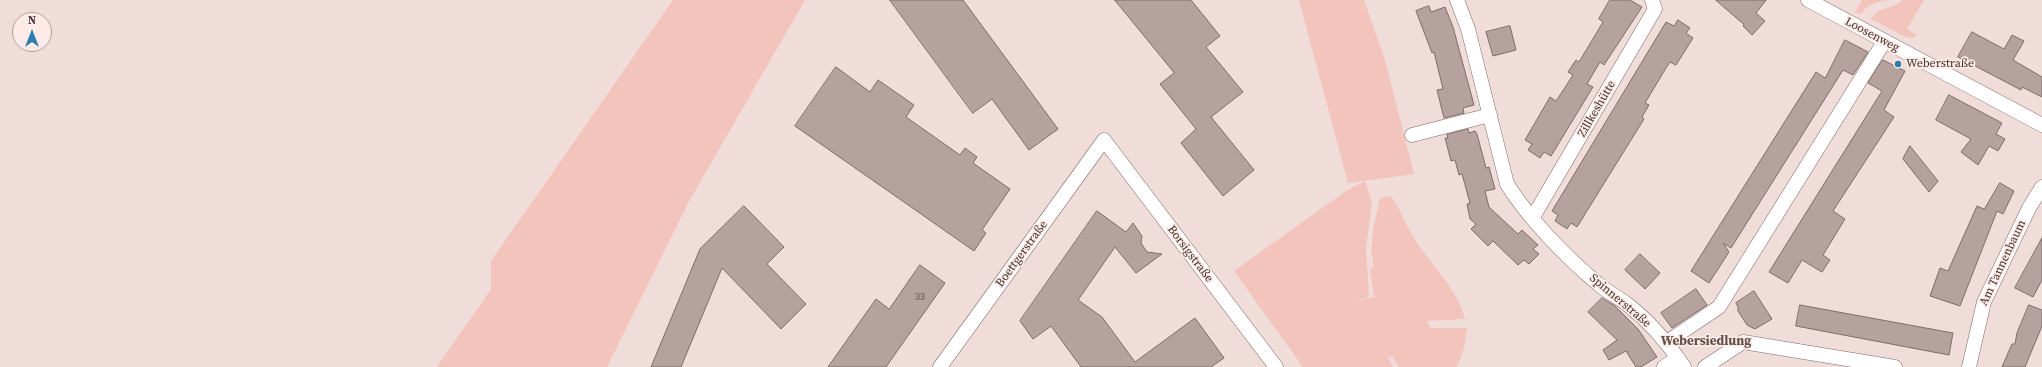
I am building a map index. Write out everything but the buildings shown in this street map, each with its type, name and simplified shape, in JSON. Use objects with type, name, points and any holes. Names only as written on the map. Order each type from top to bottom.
[{"type":"street","points":[[1457,0],[1468,29],[1507,184],[1518,201],[1533,218]]},
{"type":"street","name":"Zillkeshütte","points":[[1533,218],[1655,9],[1652,0]]},
{"type":"street","name":"Loosenweg","points":[[1808,0],[1884,42],[2042,125]]},
{"type":"street","points":[[1667,342],[1719,307],[1884,42]]},
{"type":"street","points":[[1412,135],[1490,115]]},
{"type":"street","name":"Boettgerstraße","points":[[940,367],[1104,140]]},
{"type":"street","name":"Borsigstraße","points":[[1104,140],[1276,367]]},
{"type":"street","name":"Am Tannenbaum","points":[[1968,367],[1984,302],[2029,208],[2042,187]]},
{"type":"street","name":"Spinnerstraße","points":[[1533,218],[1558,246],[1597,283],[1628,305],[1667,342],[1681,363],[1664,367]]},
{"type":"street","points":[[1705,367],[1743,342],[1895,367]]},
{"type":"shaded area","points":[[673,0],[805,0],[688,203],[607,367],[437,367],[491,289],[491,261]]},
{"type":"shaded area","points":[[1299,0],[1364,0],[1385,60],[1414,174],[1348,183]]},
{"type":"shaded area","points":[[1862,0],[1889,0],[1880,1],[1867,7],[1861,14],[1855,12]]},
{"type":"shaded area","points":[[1903,0],[1924,0],[1907,29],[1917,35],[1912,38],[1904,36],[1871,19],[1878,12],[1894,6]]},
{"type":"shaded area","points":[[1365,181],[1372,202],[1366,248],[1369,297],[1352,302],[1374,297],[1370,268],[1373,268],[1373,256],[1371,256],[1373,229],[1380,198],[1390,196],[1396,204],[1408,229],[1455,295],[1461,307],[1465,319],[1427,321],[1430,328],[1467,328],[1465,343],[1456,367],[1399,367],[1393,357],[1388,357],[1393,367],[1303,367],[1234,271],[1346,191]]},
{"type":"place","name":"Weberstraße","points":[[1898,64]]},
{"type":"district","name":"Webersiedlung","points":[[1706,342]]}]
